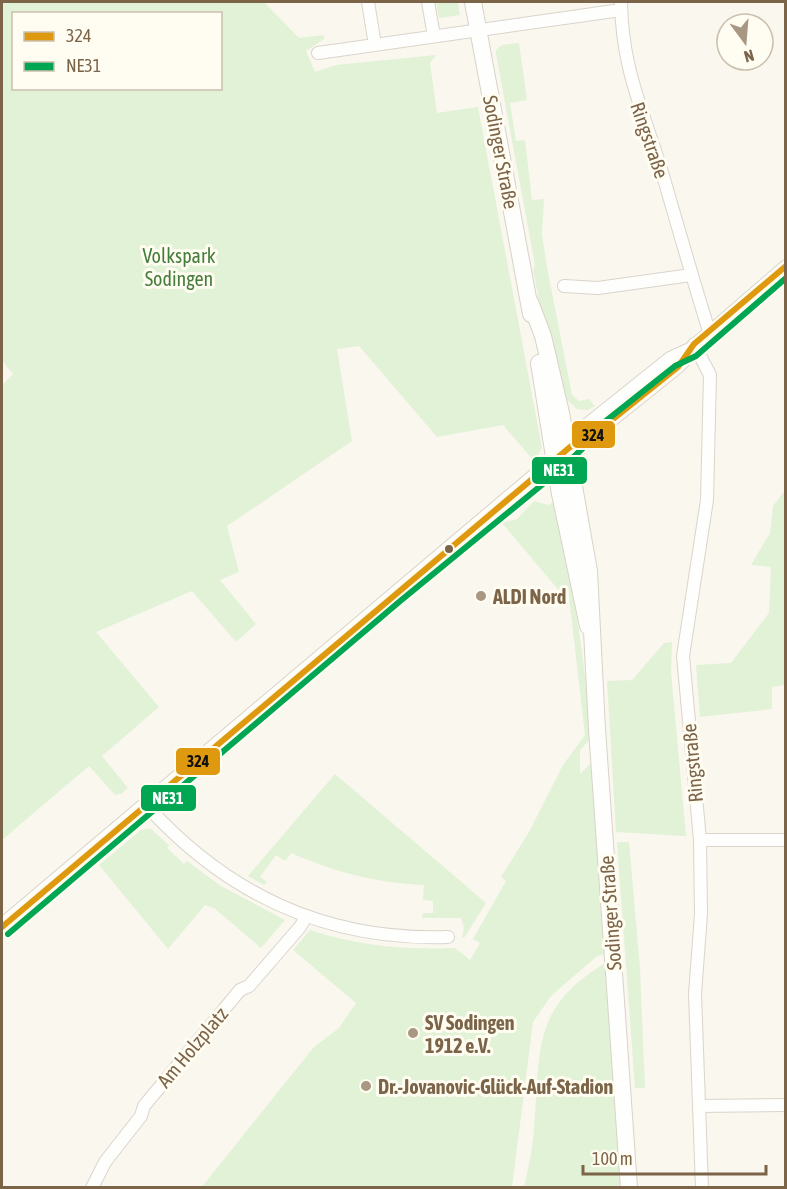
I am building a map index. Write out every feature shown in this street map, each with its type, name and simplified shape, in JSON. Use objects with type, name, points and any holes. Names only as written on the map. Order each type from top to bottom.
[{"type":"main road","name":"Sodinger Straße","points":[[472,2],[530,302],[554,463],[581,606],[592,639]]},
{"type":"main road","name":"Sodinger Straße","points":[[530,302],[543,336],[572,446],[593,606],[592,639],[629,1188]]},
{"type":"main road","points":[[2,927],[572,446]]},
{"type":"street","points":[[368,2],[375,45]]},
{"type":"street","points":[[428,2],[434,36]]},
{"type":"street","points":[[318,53],[621,6]]},
{"type":"street","name":"Ringstraße","points":[[621,6],[624,52],[635,97],[660,168],[709,331]]},
{"type":"street","points":[[572,446],[586,440],[684,362],[692,347],[709,331],[786,266]]},
{"type":"street","points":[[564,286],[598,288],[692,275]]},
{"type":"street","name":"Ringstraße","points":[[692,347],[710,375],[707,500],[683,656],[700,840],[701,914],[695,994],[702,1188]]},
{"type":"street","points":[[147,806],[220,872],[262,898],[306,916],[388,936],[448,937]]},
{"type":"street","points":[[700,840],[786,840]]},
{"type":"street","name":"Am Holzplatz","points":[[92,1188],[105,1162],[141,1116],[144,1106],[240,990],[249,986],[300,927],[306,916]]},
{"type":"street","points":[[699,1106],[786,1105]]},
{"type":"green space","name":"Volkspark Sodingen","points":[[2,2],[264,2],[299,38],[324,35],[324,39],[306,51],[315,72],[336,65],[436,55],[430,63],[437,113],[478,107],[542,448],[534,461],[503,425],[437,437],[359,346],[337,349],[352,441],[227,526],[239,572],[220,580],[256,624],[236,642],[192,591],[96,632],[159,707],[102,756],[128,788],[121,794],[115,795],[89,766],[2,840],[2,385],[13,374],[2,361]]},
{"type":"green space","points":[[436,2],[458,2],[460,15],[439,18]]},
{"type":"green space","points":[[519,43],[527,100],[510,103],[516,141],[525,140],[532,200],[544,199],[542,234],[572,395],[579,401],[589,399],[595,406],[588,410],[577,409],[567,400],[542,315],[533,270],[535,265],[496,54],[496,50],[502,45]]},
{"type":"green space","points":[[785,490],[785,685],[772,687],[772,709],[700,717],[696,665],[731,663],[769,613],[771,567],[751,565],[770,533],[773,506]]},
{"type":"green space","name":"SV Sodingen 1912 e.V.","points":[[534,501],[548,505],[555,501],[577,619],[591,738],[580,750],[580,774],[592,762],[606,953],[596,957],[551,996],[533,1022],[512,1187],[201,1188],[314,1047],[339,1028],[356,1003],[293,950],[310,930],[346,940],[382,946],[455,948],[470,960],[480,943],[473,939],[506,881],[501,877],[529,832],[563,765],[585,735],[568,588],[561,593],[502,523],[517,519]]},
{"type":"green space","points":[[672,642],[671,672],[686,836],[616,832],[607,681],[632,680],[664,643]]},
{"type":"green space","points":[[335,774],[486,903],[464,938],[462,937],[464,928],[461,918],[422,918],[423,913],[433,913],[433,901],[423,900],[424,885],[389,882],[356,875],[323,866],[291,853],[285,861],[276,855],[260,877],[267,882],[264,885],[248,876]]},
{"type":"green space","points":[[150,828],[169,845],[167,848],[184,864],[187,861],[221,886],[285,920],[261,948],[214,908],[205,905],[168,949],[99,865],[141,830]]},
{"type":"green space","points":[[617,842],[629,842],[640,968],[645,1088],[635,1088]]},
{"type":"green space","points":[[607,962],[622,1187],[524,1188],[533,1143],[540,1053],[544,1033],[552,1014],[564,996],[582,979]]},
{"type":"transit line","name":"324","points":[[2,927],[576,442],[587,440],[678,367],[694,344],[786,266]]},
{"type":"transit line","name":"NE31","points":[[8,934],[399,602],[560,470],[583,448],[588,435],[675,366],[696,356],[786,278]]},
{"type":"place","name":"ALDI Nord","points":[[481,596]]},
{"type":"place","name":"SV Sodingen 1912 e.V.","points":[[413,1033]]},
{"type":"place","name":"Dr.-Jovanovic-Glück-Auf-Stadion","points":[[366,1086]]}]
